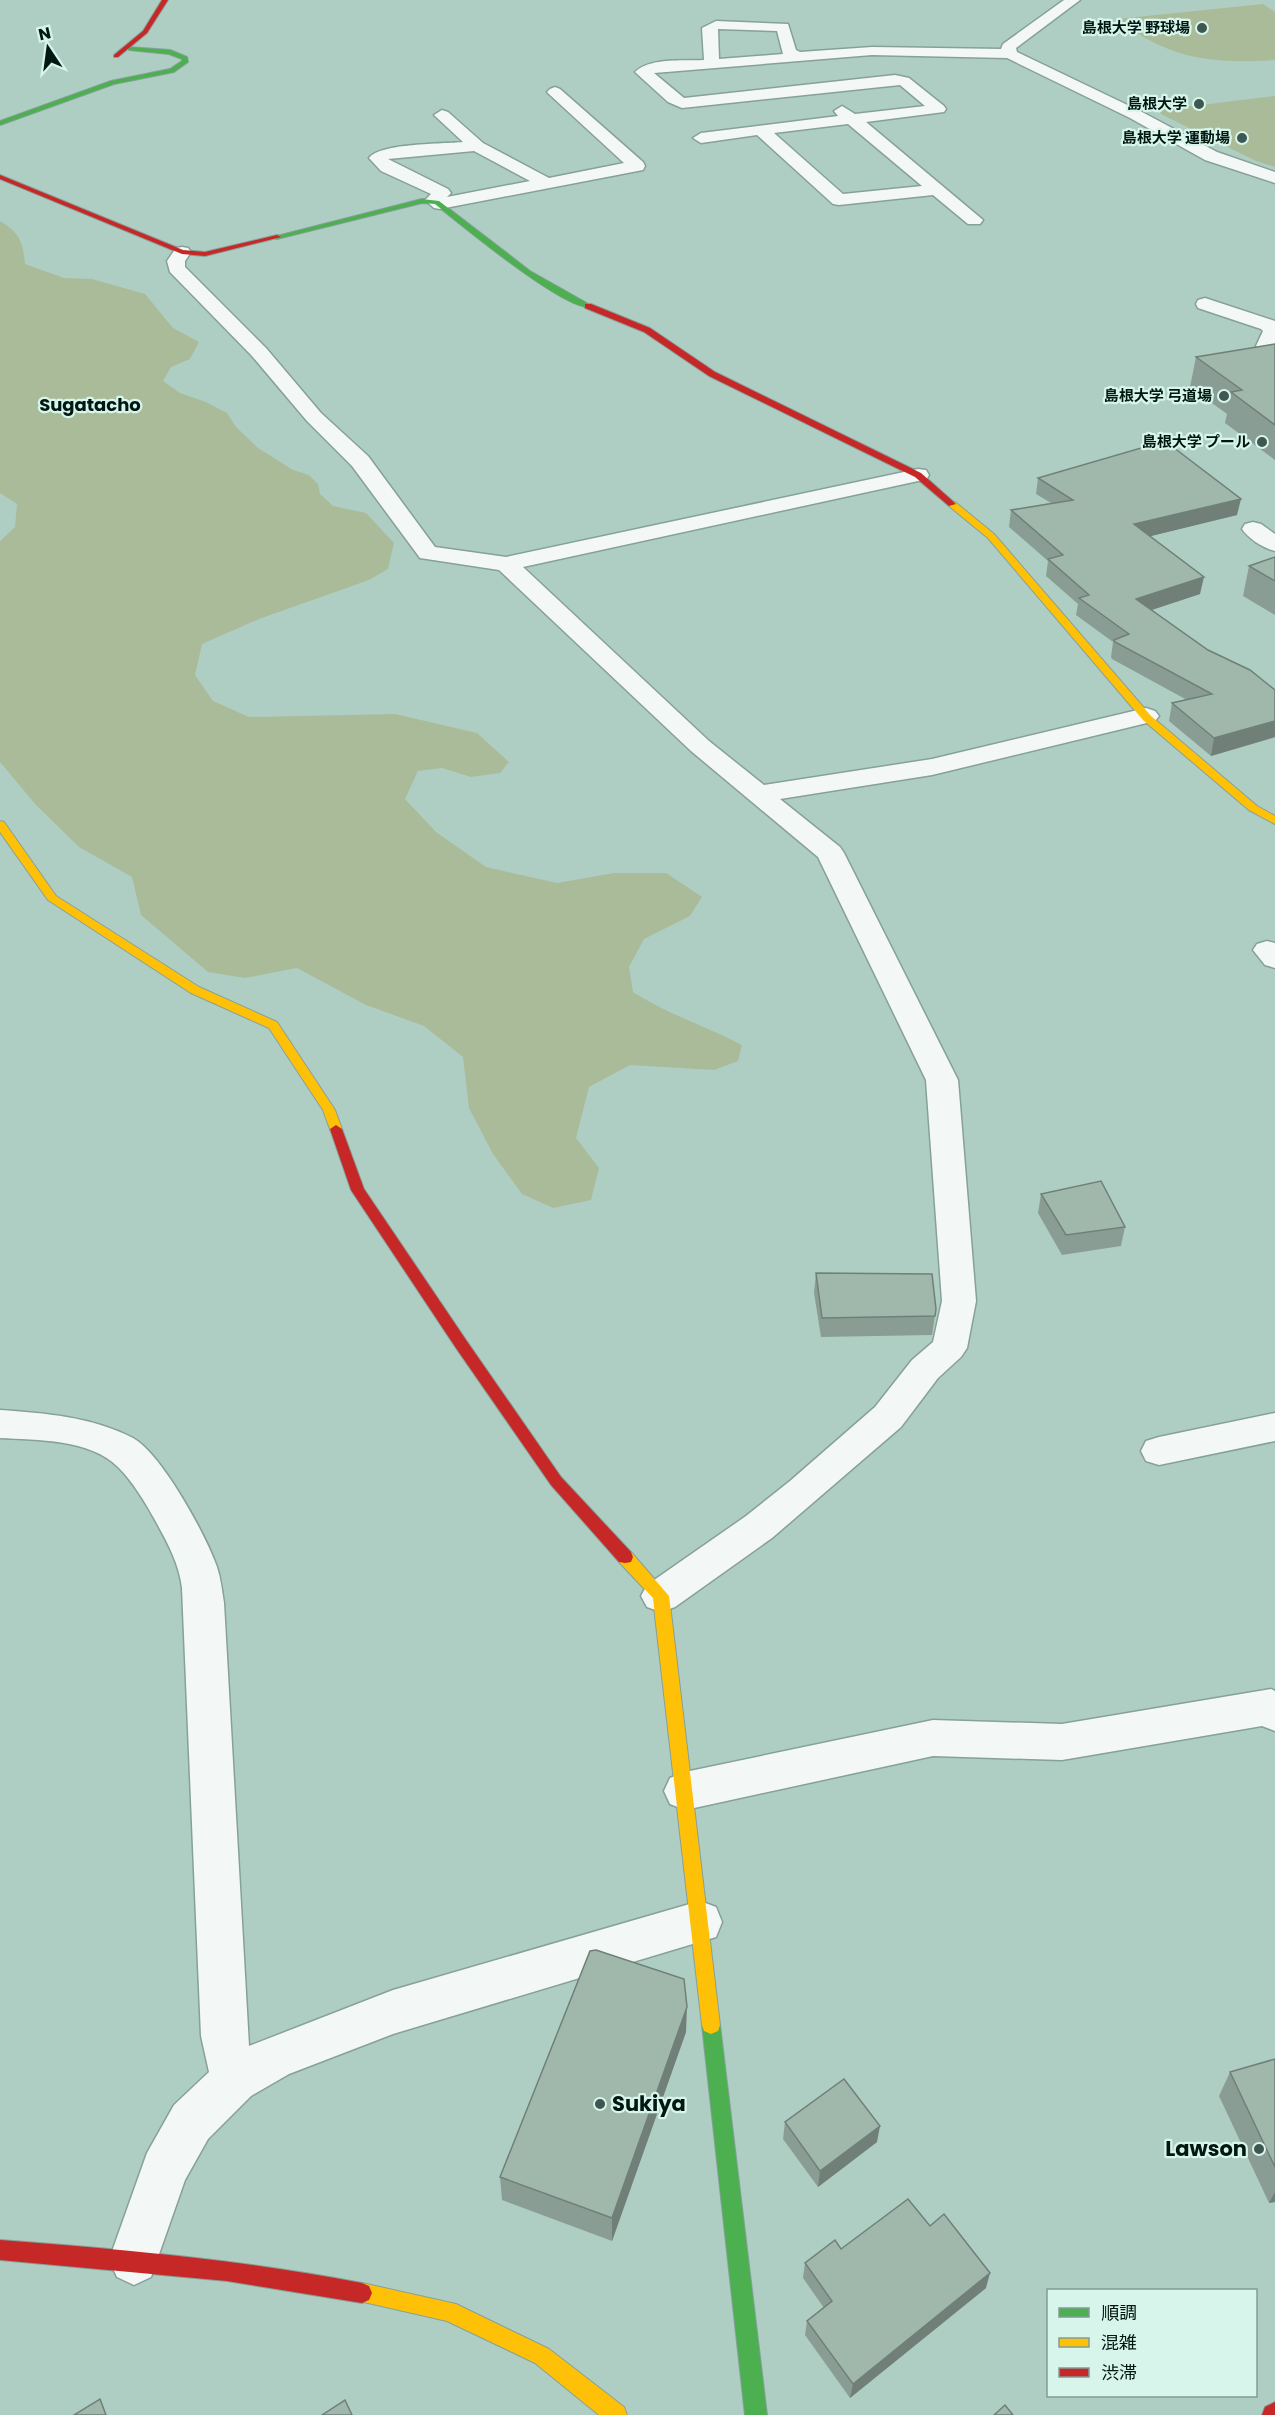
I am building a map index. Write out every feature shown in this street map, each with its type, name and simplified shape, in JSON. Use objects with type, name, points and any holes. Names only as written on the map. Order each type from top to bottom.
[{"type":"street","points":[[102,64],[129,48],[151,26],[165,0]]},
{"type":"street","points":[[1010,54],[1008,46],[1073,0]]},
{"type":"street","points":[[712,64],[709,27],[716,25],[783,27],[789,52],[797,57]]},
{"type":"street","points":[[0,123],[113,82],[172,71],[185,62],[185,58],[176,53],[129,48]]},
{"type":"street","points":[[701,138],[935,110],[938,107],[901,80],[681,103],[644,72],[658,67],[872,51],[1010,54],[1136,115],[1211,156],[1275,178]]},
{"type":"street","points":[[815,89],[974,220]]},
{"type":"street","points":[[0,177],[182,252],[205,254],[226,251],[422,201],[437,202],[637,166],[555,92]]},
{"type":"street","points":[[442,115],[477,146],[546,183]]},
{"type":"street","points":[[761,130],[839,200],[937,189]]},
{"type":"street","points":[[437,202],[442,193],[387,166],[377,158],[387,154],[477,146]]},
{"type":"street","points":[[437,202],[515,264],[567,297],[647,330],[712,374],[918,475],[991,536],[1146,716],[1253,808],[1275,821]]},
{"type":"street","points":[[182,252],[176,261],[176,268],[259,352],[314,417],[360,461],[428,553],[506,564],[918,475]]},
{"type":"street","points":[[1205,304],[1268,326],[1273,330],[1266,346],[1275,353]]},
{"type":"street","points":[[1253,529],[1275,544]]},
{"type":"street","points":[[506,564],[700,746],[830,853],[942,1080],[959,1301],[949,1348],[925,1370],[888,1417],[759,1527],[661,1596]]},
{"type":"street","points":[[760,794],[932,767],[1146,716]]},
{"type":"street","points":[[0,824],[52,898],[195,990],[273,1025],[328,1110],[358,1190],[461,1344],[556,1481],[661,1596],[756,2415]]},
{"type":"street","points":[[0,1424],[45,1427],[95,1438],[123,1450],[144,1470],[196,1564],[204,1603],[224,2036],[234,2080]]},
{"type":"street","points":[[1159,1451],[1275,1427]]},
{"type":"street","points":[[685,1791],[933,1738],[1062,1742],[1271,1707],[1275,1713]]},
{"type":"street","points":[[134,2260],[164,2170],[191,2122],[234,2080],[274,2056],[393,2012],[700,1922]]},
{"type":"street","points":[[0,2250],[134,2260],[286,2278],[449,2311],[542,2356],[616,2415]]},
{"type":"green space","name":"島根大学 野球場","points":[[1263,4],[1275,12],[1275,60],[1230,61],[1191,56],[1154,43],[1117,19]]},
{"type":"green space","name":"島根大学 運動場","points":[[1275,96],[1275,167],[1256,161],[1161,114],[1160,110]]},
{"type":"green space","points":[[0,221],[19,239],[25,264],[64,278],[92,279],[145,294],[173,328],[199,342],[190,359],[171,367],[163,381],[180,393],[206,402],[227,413],[236,427],[258,448],[293,470],[309,475],[318,484],[320,494],[333,506],[366,513],[394,543],[388,569],[369,580],[259,619],[202,644],[195,675],[213,701],[249,717],[395,714],[477,733],[509,762],[500,773],[471,777],[442,768],[418,771],[405,799],[436,832],[486,867],[557,883],[614,873],[666,873],[702,897],[690,916],[644,939],[629,967],[633,992],[659,1007],[742,1045],[738,1061],[714,1070],[630,1065],[589,1087],[576,1138],[599,1168],[591,1200],[553,1208],[522,1194],[493,1154],[469,1108],[463,1057],[424,1026],[366,1005],[297,968],[245,978],[208,972],[141,915],[132,877],[79,847],[36,805],[0,762],[0,541],[15,527],[17,504],[0,493]]},
{"type":"building","points":[[1275,344],[1275,425],[1231,392],[1242,390],[1196,357]]},
{"type":"building","points":[[1165,441],[1241,499],[1134,524],[1204,577],[1136,599],[1208,650],[1250,670],[1275,690],[1275,721],[1214,738],[1172,703],[1212,694],[1115,642],[1114,640],[1129,634],[1079,598],[1089,595],[1048,559],[1063,555],[1011,510],[1073,500],[1038,478]]},
{"type":"building","points":[[1275,557],[1275,581],[1249,566]]},
{"type":"building","points":[[1101,1181],[1125,1227],[1066,1235],[1041,1194]]},
{"type":"building","points":[[816,1273],[932,1274],[935,1316],[822,1318]]},
{"type":"building","name":"Sukiya","points":[[596,1950],[684,1979],[687,2007],[612,2218],[500,2177],[590,1951]]},
{"type":"building","points":[[1275,2059],[1275,2167],[1230,2072]]},
{"type":"building","points":[[844,2079],[880,2126],[820,2171],[785,2122]]},
{"type":"building","points":[[908,2199],[930,2226],[944,2214],[990,2273],[853,2384],[807,2321],[832,2301],[805,2263],[835,2240],[841,2249]]},
{"type":"building","points":[[100,2399],[106,2415],[74,2415]]},
{"type":"building","points":[[345,2400],[352,2415],[322,2415]]},
{"type":"building","points":[[1005,2405],[1013,2415],[994,2415]]},
{"type":"traffic: fast","points":[[0,123],[113,82],[172,71],[185,62],[185,58],[170,52],[129,48]]},
{"type":"traffic: fast","points":[[277,237],[422,201],[437,202],[528,273],[588,306]]},
{"type":"traffic: fast","points":[[711,2025],[756,2415]]},
{"type":"traffic: slow","points":[[952,504],[991,536],[1147,718],[1253,808],[1275,821]]},
{"type":"traffic: slow","points":[[0,824],[52,898],[195,990],[273,1025],[329,1110],[336,1129]]},
{"type":"traffic: slow","points":[[625,1557],[661,1596],[711,2025]]},
{"type":"traffic: slow","points":[[362,2293],[449,2311],[542,2356],[616,2415]]},
{"type":"traffic: jam","points":[[116,56],[145,32],[165,0]]},
{"type":"traffic: jam","points":[[0,177],[182,252],[205,254],[277,237]]},
{"type":"traffic: jam","points":[[588,306],[647,330],[712,374],[918,475],[952,504]]},
{"type":"traffic: jam","points":[[336,1129],[358,1190],[461,1344],[556,1481],[625,1557]]},
{"type":"traffic: jam","points":[[0,2250],[227,2271],[362,2293]]},
{"type":"place","name":"島根大学 野球場","points":[[1202,28]]},
{"type":"place","name":"島根大学","points":[[1199,104]]},
{"type":"place","name":"島根大学 運動場","points":[[1242,138]]},
{"type":"place","name":"島根大学 弓道場","points":[[1224,396]]},
{"type":"place","name":"島根大学 プール","points":[[1262,442]]},
{"type":"place","name":"Sukiya","points":[[600,2104]]},
{"type":"place","name":"Lawson","points":[[1259,2149]]},
{"type":"district","name":"Sugatacho","points":[[90,405]]}]
